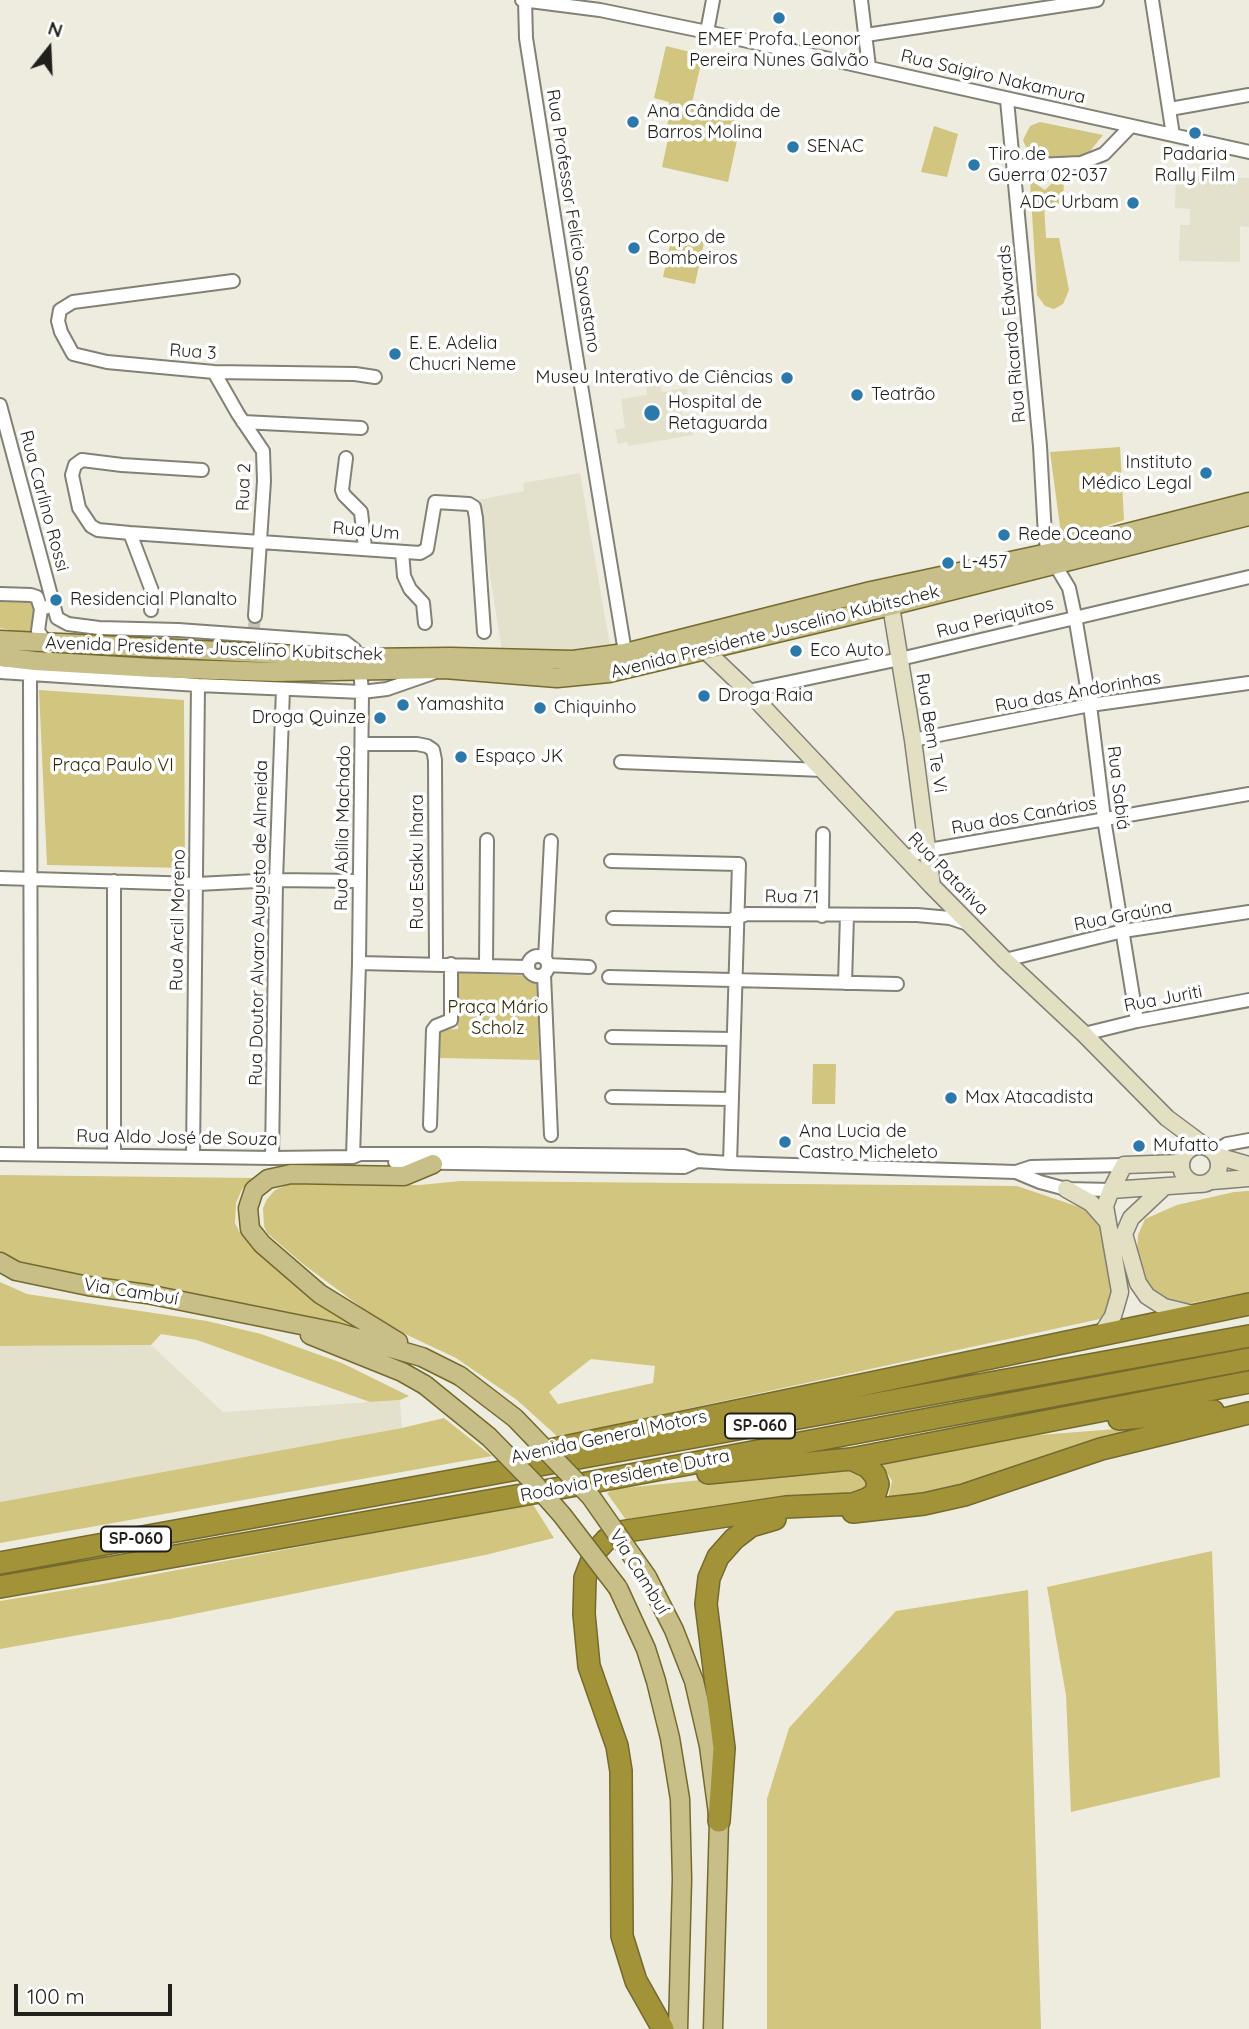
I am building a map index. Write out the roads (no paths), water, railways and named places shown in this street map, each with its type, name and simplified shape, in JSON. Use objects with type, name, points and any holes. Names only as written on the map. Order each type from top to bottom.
[{"type":"highway","name":"Avenida General Motors","points":[[271,1514],[633,1431],[1249,1304]]},
{"type":"highway","name":"Rodovia Presidente Dutra","points":[[0,1563],[1249,1336]]},
{"type":"highway","name":"Rodovia Presidente Dutra","points":[[0,1587],[539,1492],[1249,1359]]},
{"type":"highway","points":[[539,1492],[650,1478],[851,1459],[1249,1382]]},
{"type":"highway","points":[[999,1430],[1249,1408]]},
{"type":"highway","points":[[719,1821],[724,1748],[706,1604],[709,1578],[718,1556],[734,1539],[751,1526],[773,1520],[924,1504],[964,1495],[1111,1446],[1249,1413]]},
{"type":"highway","points":[[663,2029],[636,1981],[622,1936],[621,1771],[617,1746],[589,1667],[583,1614],[585,1578],[595,1552],[606,1540],[620,1532],[786,1507],[853,1504],[867,1499],[875,1494],[878,1484],[875,1475],[868,1467],[851,1459]]},
{"type":"main road","name":"Avenida Presidente Juscelino Kubitschek","points":[[0,657],[56,668],[154,675],[276,672],[451,657],[627,661],[706,651],[892,605],[1249,502]]},
{"type":"main road","name":"Avenida Presidente Juscelino Kubitschek","points":[[0,640],[154,648],[557,678],[609,673],[627,661],[887,587],[1052,558],[1249,516]]},
{"type":"main road","name":"Rua Bem Te Vi","points":[[887,587],[938,892]]},
{"type":"main road","name":"Rua Patativa","points":[[706,651],[748,691],[1005,960],[1084,1034],[1167,1118],[1213,1151]]},
{"type":"main road","name":"Rua Patativa","points":[[1167,1118],[1184,1145],[1182,1160]]},
{"type":"main road","points":[[1213,1151],[1219,1172],[1204,1182],[1187,1179],[1182,1160],[1190,1148],[1213,1151],[1249,1165]]},
{"type":"main road","points":[[1101,1335],[1113,1316],[1120,1292],[1106,1220],[1105,1206],[1111,1190],[1124,1165],[1182,1160]]},
{"type":"main road","points":[[422,1357],[320,1294],[262,1244],[250,1229],[248,1208],[254,1190],[268,1180],[291,1174],[404,1176],[433,1164]]},
{"type":"main road","points":[[1111,1190],[1249,1178]]},
{"type":"main road","points":[[1164,1187],[1131,1218],[1124,1234],[1138,1283],[1147,1296],[1164,1307],[1195,1314]]},
{"type":"main road","points":[[1066,1189],[1091,1203],[1106,1220]]},
{"type":"main road","name":"Via Cambuí","points":[[0,1262],[16,1271],[336,1332],[422,1357],[460,1376],[514,1418],[591,1497],[647,1577],[674,1630],[694,1681],[709,1746],[719,1821],[713,2029]]},
{"type":"main road","name":"Via Cambuí","points":[[264,1318],[402,1372],[425,1385],[489,1437],[531,1480],[562,1515],[618,1588],[646,1649],[656,1681],[670,1738],[680,1799],[682,1879],[678,2029]]},
{"type":"street","name":"Rua Saigiro Nakamura","points":[[524,0],[600,5],[1007,100],[1249,152]]},
{"type":"street","name":"Rua Professor Felício Savastano","points":[[524,0],[526,38],[573,343],[627,661]]},
{"type":"street","points":[[707,32],[713,0]]},
{"type":"street","points":[[861,0],[869,67]]},
{"type":"street","points":[[866,35],[1097,0]]},
{"type":"street","points":[[1152,0],[1173,135]]},
{"type":"street","points":[[1170,108],[1249,95]]},
{"type":"street","name":"Rua Ricardo Edwards","points":[[1007,100],[1052,558]]},
{"type":"street","points":[[1014,166],[1081,163],[1104,154],[1131,126]]},
{"type":"street","name":"Rua 3","points":[[233,281],[68,303],[60,310],[61,332],[73,354],[89,359],[214,372],[375,377]]},
{"type":"street","name":"Rua 2","points":[[214,372],[263,451],[264,481],[255,627]]},
{"type":"street","name":"Rua Carlino Rossi","points":[[0,405],[47,607],[38,631],[48,643],[56,668]]},
{"type":"street","points":[[243,422],[361,428]]},
{"type":"street","points":[[346,458],[342,490],[361,512],[365,548]]},
{"type":"street","name":"Rua Um","points":[[202,470],[82,460],[78,461],[73,469],[73,484],[79,508],[91,526],[98,530],[420,553],[428,549],[435,502],[469,505],[474,507],[482,578],[484,632]]},
{"type":"street","points":[[130,533],[152,591],[150,610]]},
{"type":"street","points":[[402,552],[404,576],[410,589],[423,603],[425,623]]},
{"type":"street","name":"Rua Sabiá","points":[[1052,558],[1069,588],[1075,616],[1137,1021]]},
{"type":"street","name":"Rua Periquitos","points":[[748,691],[900,659],[1249,577]]},
{"type":"street","points":[[0,594],[37,597],[57,618],[68,624],[99,628],[178,630],[255,627],[345,642],[354,649],[359,664]]},
{"type":"street","points":[[178,630],[154,648],[154,675],[198,685],[362,692],[387,689],[444,669]]},
{"type":"street","name":"Rua Abília Machado","points":[[353,1157],[362,744],[359,664]]},
{"type":"street","points":[[0,672],[30,673],[56,668]]},
{"type":"street","points":[[30,673],[31,1154]]},
{"type":"street","name":"Rua das Andorinhas","points":[[913,740],[1090,705],[1249,683]]},
{"type":"street","name":"Rua Arcil Moreno","points":[[193,1156],[198,685]]},
{"type":"street","name":"Rua Doutor Alvaro Augusto de Almeida","points":[[272,1158],[276,880],[283,689]]},
{"type":"street","name":"Rua Esaku Ihara","points":[[362,744],[398,742],[427,746],[433,750],[436,963]]},
{"type":"street","points":[[621,762],[822,770]]},
{"type":"street","name":"Rua dos Canários","points":[[905,857],[929,850],[1249,794]]},
{"type":"street","points":[[822,916],[823,834]]},
{"type":"street","points":[[486,965],[487,840]]},
{"type":"street","points":[[551,841],[546,966],[551,1135]]},
{"type":"street","points":[[611,861],[739,864],[730,1163]]},
{"type":"street","points":[[0,878],[197,884],[276,880],[359,881]]},
{"type":"street","points":[[114,881],[114,1155]]},
{"type":"street","points":[[917,915],[937,911],[938,892]]},
{"type":"street","name":"Rua Graúna","points":[[1005,960],[1122,931],[1249,912]]},
{"type":"street","name":"Rua 71","points":[[613,918],[730,920],[738,915],[917,915],[950,918],[971,925]]},
{"type":"street","points":[[845,983],[847,915]]},
{"type":"street","points":[[359,963],[527,967],[529,960],[535,956],[546,966],[589,967]]},
{"type":"street","points":[[430,1125],[433,1030],[451,1020],[451,964]]},
{"type":"street","points":[[609,977],[897,984]]},
{"type":"street","name":"Rua Juriti","points":[[1084,1034],[1249,1000]]},
{"type":"street","points":[[612,1037],[733,1039]]},
{"type":"street","points":[[612,1097],[732,1099]]},
{"type":"street","points":[[1213,1151],[1227,1144],[1249,1139]]},
{"type":"street","name":"Rua Aldo José de Souza","points":[[0,1154],[353,1157],[361,1160],[433,1164],[684,1167],[697,1161]]},
{"type":"street","name":"Rua Aldo José de Souza","points":[[353,1157],[360,1154],[684,1156],[697,1161],[730,1163],[1016,1172],[1066,1189],[1111,1190]]},
{"type":"street","name":"Rua Aldo José de Souza","points":[[1016,1172],[1031,1167],[1124,1165]]},
{"type":"tunnel","points":[[254,628],[255,616]]},
{"type":"place","name":"EMEF Profa. Leonor Pereira Nunes Galvão","points":[[779,18]]},
{"type":"place","name":"Ana Cândida de Barros Molina","points":[[633,122]]},
{"type":"place","name":"Padaria Rally Film","points":[[1195,133]]},
{"type":"place","name":"SENAC","points":[[793,147]]},
{"type":"place","name":"Tiro de Guerra 02-037","points":[[974,165]]},
{"type":"place","name":"ADC Urbam","points":[[1133,203]]},
{"type":"place","name":"Corpo de Bombeiros","points":[[634,248]]},
{"type":"place","name":"E. E. Adelia Chucri Neme","points":[[395,354]]},
{"type":"place","name":"Museu Interativo de Ciências","points":[[787,378]]},
{"type":"place","name":"Teatrão","points":[[857,395]]},
{"type":"place","name":"Hospital de Retaguarda","points":[[652,413]]},
{"type":"place","name":"Instituto Médico Legal","points":[[1206,473]]},
{"type":"place","name":"Rede Oceano","points":[[1004,535]]},
{"type":"place","name":"L-457","points":[[948,563]]},
{"type":"place","name":"Residencial Planalto","points":[[56,600]]},
{"type":"place","name":"Eco Auto","points":[[796,651]]},
{"type":"place","name":"Droga Raia","points":[[704,696]]},
{"type":"place","name":"Yamashita","points":[[403,705]]},
{"type":"place","name":"Chiquinho","points":[[540,708]]},
{"type":"place","name":"Droga Quinze","points":[[380,718]]},
{"type":"place","name":"Espaço JK","points":[[461,757]]},
{"type":"place","name":"Max Atacadista","points":[[951,1098]]},
{"type":"place","name":"Ana Lucia de Castro Micheleto","points":[[785,1142]]},
{"type":"place","name":"Mufatto","points":[[1139,1146]]},
{"type":"park label","name":"Praça Paulo VI","points":[[113,766]]},
{"type":"park label","name":"Praça Mário Scholz","points":[[498,1018]]}]
